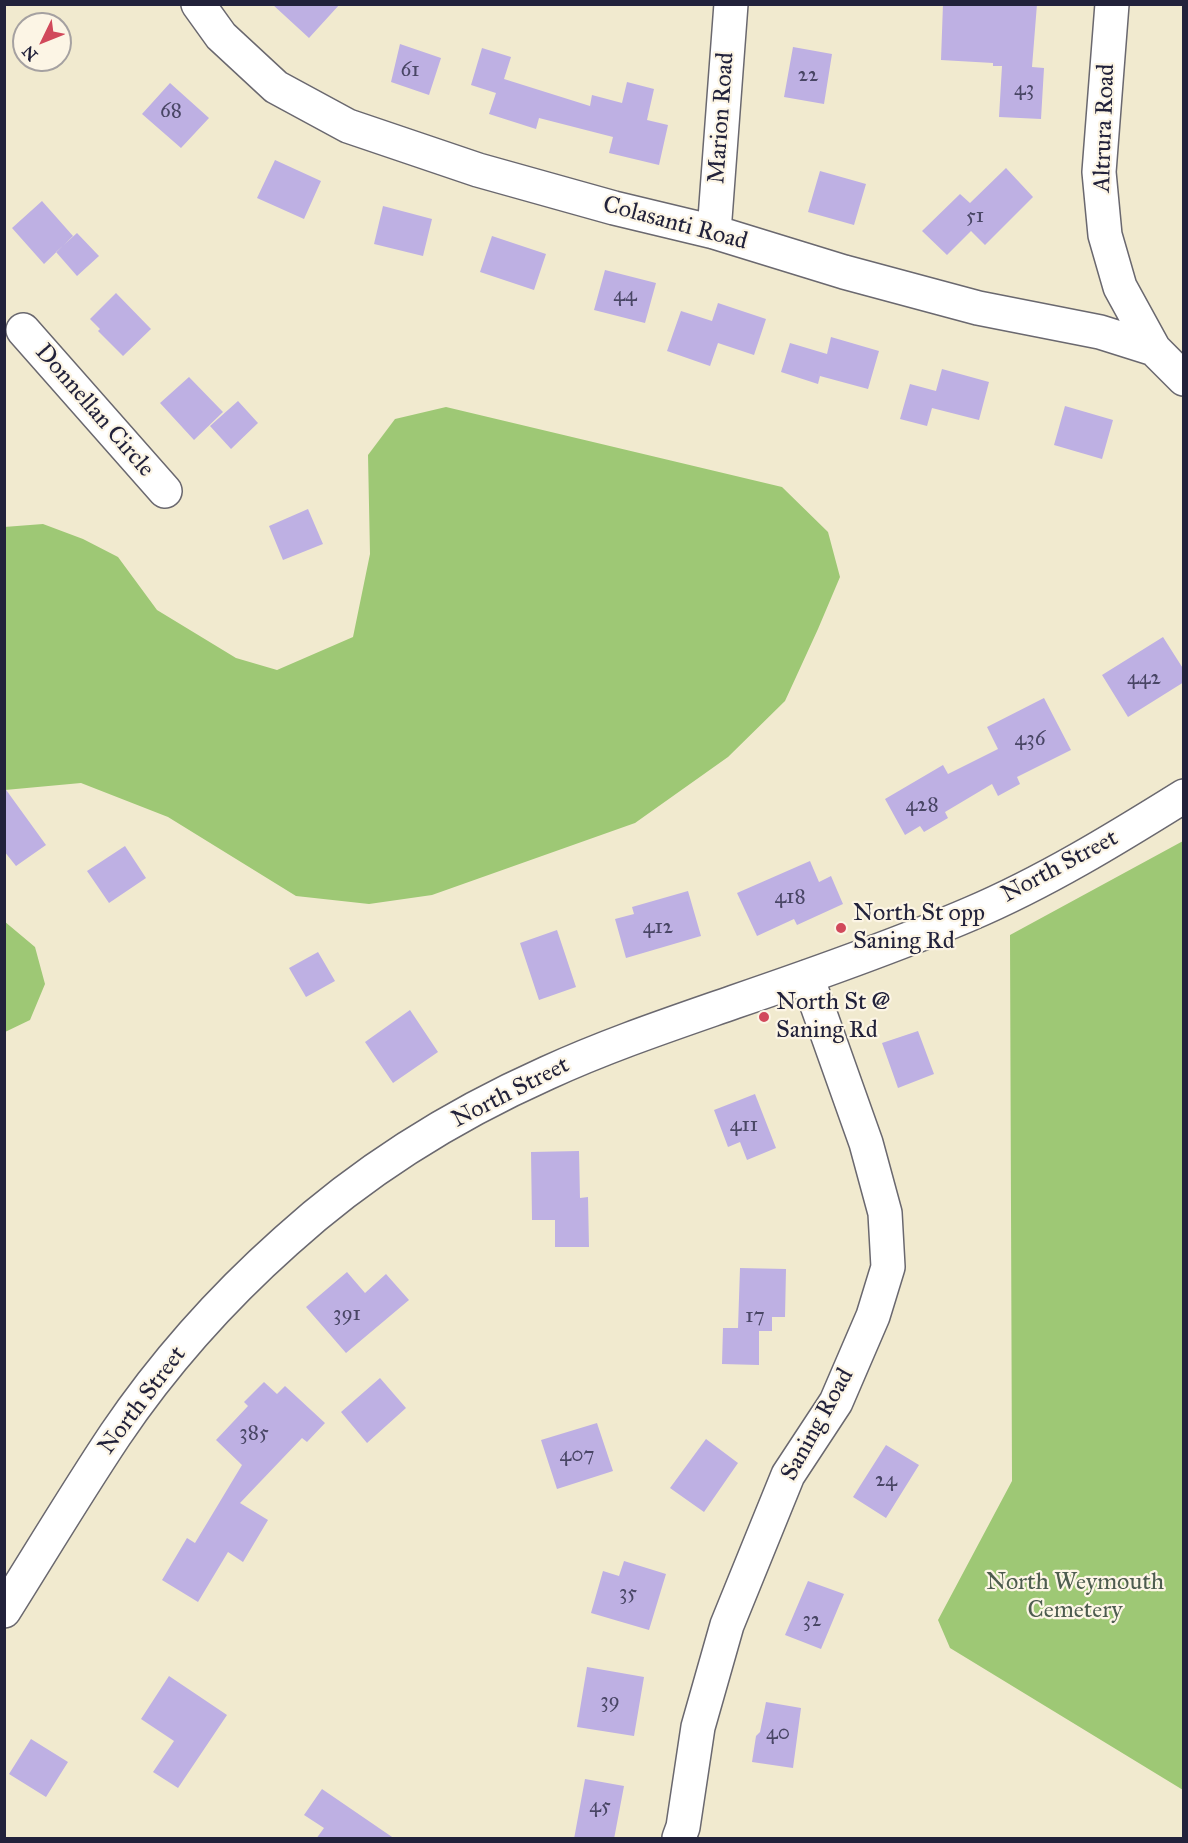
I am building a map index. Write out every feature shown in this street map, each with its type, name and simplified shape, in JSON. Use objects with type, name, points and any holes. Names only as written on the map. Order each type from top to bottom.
[{"type":"street","name":"Colasanti Road","points":[[198,4],[221,36],[276,87],[348,126],[478,170],[614,208],[714,232],[844,272],[978,308],[1100,332],[1154,349],[1184,379]]},
{"type":"street","name":"Marion Road","points":[[714,232],[731,4]]},
{"type":"street","name":"Altrura Road","points":[[1112,4],[1099,172],[1105,235],[1120,287],[1154,349]]},
{"type":"street","name":"Donnellan Circle","points":[[11,324],[165,491]]},
{"type":"street","name":"North Street","points":[[4,1611],[116,1435],[161,1372],[224,1301],[286,1240],[344,1193],[404,1151],[468,1113],[544,1074],[626,1040],[807,977],[972,913],[1075,862],[1184,796]]},
{"type":"street","name":"Saning Road","points":[[679,1839],[683,1827],[698,1727],[727,1625],[789,1475],[836,1402],[873,1316],[888,1267],[885,1213],[866,1143],[807,977]]},
{"type":"green space","points":[[446,407],[782,487],[828,532],[840,577],[818,629],[785,701],[728,757],[635,823],[432,895],[369,904],[296,896],[168,817],[81,783],[5,790],[4,527],[43,524],[83,539],[118,557],[157,610],[236,658],[277,670],[353,637],[370,554],[368,455],[395,419]]},
{"type":"green space","name":"North Weymouth Cemetery","points":[[1183,841],[1183,1790],[950,1648],[938,1620],[1012,1481],[1010,935]]},
{"type":"green space","points":[[4,921],[35,947],[45,984],[30,1020],[5,1032]]},
{"type":"building","points":[[272,4],[340,4],[309,38]]},
{"type":"building","points":[[943,4],[1037,4],[1032,67],[1044,68],[1041,119],[999,117],[1002,66],[993,66],[993,63],[941,60]]},
{"type":"building","points":[[400,44],[441,58],[429,95],[391,82]]},
{"type":"building","points":[[793,47],[832,54],[824,104],[784,97]]},
{"type":"building","points":[[482,48],[511,57],[504,79],[590,106],[592,95],[622,103],[627,82],[654,89],[647,120],[668,125],[659,165],[609,153],[613,137],[539,118],[536,129],[489,114],[496,93],[471,85]]},
{"type":"building","points":[[170,83],[209,118],[181,148],[142,114]]},
{"type":"building","points":[[275,160],[321,181],[304,219],[257,198]]},
{"type":"building","points":[[1006,168],[1033,197],[985,245],[971,231],[947,255],[922,231],[960,194],[970,203]]},
{"type":"building","points":[[820,171],[866,184],[854,225],[808,212]]},
{"type":"building","points":[[42,201],[73,236],[44,264],[12,228]]},
{"type":"building","points":[[383,206],[432,219],[423,256],[374,244]]},
{"type":"building","points":[[77,233],[99,256],[77,276],[56,252]]},
{"type":"building","points":[[492,236],[546,254],[534,290],[480,272]]},
{"type":"building","points":[[605,270],[656,283],[645,323],[594,310]]},
{"type":"building","points":[[116,293],[151,329],[123,356],[98,331],[100,329],[90,319]]},
{"type":"building","points":[[718,303],[766,319],[754,355],[718,343],[710,366],[667,351],[681,311],[712,321]]},
{"type":"building","points":[[831,337],[879,351],[868,389],[820,376],[818,384],[781,372],[790,343],[827,354]]},
{"type":"building","points":[[942,369],[989,382],[979,420],[932,408],[927,426],[900,419],[910,384],[936,391]]},
{"type":"building","points":[[189,377],[223,412],[194,440],[160,403]]},
{"type":"building","points":[[238,401],[258,423],[231,449],[210,426]]},
{"type":"building","points":[[1065,406],[1113,420],[1102,459],[1054,445]]},
{"type":"building","points":[[308,509],[323,544],[283,560],[269,526]]},
{"type":"building","points":[[1163,637],[1184,670],[1184,682],[1128,717],[1102,675]]},
{"type":"building","points":[[1044,698],[1071,750],[1017,777],[1020,784],[998,796],[992,784],[945,812],[948,818],[924,832],[920,826],[905,835],[885,799],[943,765],[948,774],[998,749],[987,727]]},
{"type":"building","points":[[4,787],[46,845],[16,866],[4,851]]},
{"type":"building","points":[[125,846],[146,878],[109,903],[87,871]]},
{"type":"building","points":[[810,861],[819,882],[831,876],[843,904],[797,925],[794,919],[757,936],[737,893]]},
{"type":"building","points":[[688,891],[701,936],[626,958],[615,919],[634,914],[632,907]]},
{"type":"building","points":[[557,930],[576,987],[539,1000],[520,943]]},
{"type":"building","points":[[318,952],[335,981],[306,997],[289,968]]},
{"type":"building","points":[[410,1010],[438,1052],[393,1083],[365,1042]]},
{"type":"building","points":[[918,1031],[934,1074],[898,1088],[882,1043]]},
{"type":"building","points":[[755,1094],[776,1148],[747,1160],[740,1142],[728,1147],[714,1110]]},
{"type":"building","points":[[579,1151],[580,1198],[588,1197],[589,1247],[555,1247],[555,1220],[532,1220],[531,1152]]},
{"type":"building","points":[[740,1268],[786,1269],[785,1317],[772,1317],[772,1331],[759,1331],[759,1365],[722,1364],[723,1328],[738,1328]]},
{"type":"building","points":[[347,1272],[365,1293],[386,1274],[409,1300],[346,1353],[306,1307]]},
{"type":"building","points":[[380,1378],[406,1408],[367,1443],[341,1412]]},
{"type":"building","points":[[264,1382],[277,1394],[285,1386],[325,1423],[307,1442],[302,1438],[240,1503],[268,1520],[243,1562],[228,1552],[198,1602],[162,1580],[187,1538],[195,1543],[242,1465],[216,1440],[248,1406],[244,1402]]},
{"type":"building","points":[[597,1423],[613,1471],[557,1489],[541,1440]]},
{"type":"building","points":[[706,1439],[738,1463],[704,1512],[670,1488]]},
{"type":"building","points":[[886,1445],[919,1465],[886,1518],[853,1497]]},
{"type":"building","points":[[624,1561],[666,1574],[649,1630],[591,1613],[603,1571],[619,1576]]},
{"type":"building","points":[[808,1581],[844,1594],[821,1649],[785,1635]]},
{"type":"building","points":[[587,1667],[644,1677],[634,1736],[577,1727]]},
{"type":"building","points":[[169,1676],[227,1715],[178,1788],[153,1772],[174,1741],[141,1719]]},
{"type":"building","points":[[766,1702],[801,1708],[793,1768],[752,1762],[756,1736],[760,1732]]},
{"type":"building","points":[[31,1739],[68,1762],[46,1797],[9,1774]]},
{"type":"building","points":[[585,1779],[624,1786],[614,1839],[574,1839]]},
{"type":"building","points":[[322,1789],[395,1839],[316,1839],[324,1828],[304,1815]]},
{"type":"place","name":"North St opp Saning Rd","points":[[841,928]]},
{"type":"place","name":"North St @ Saning Rd","points":[[764,1017]]}]
